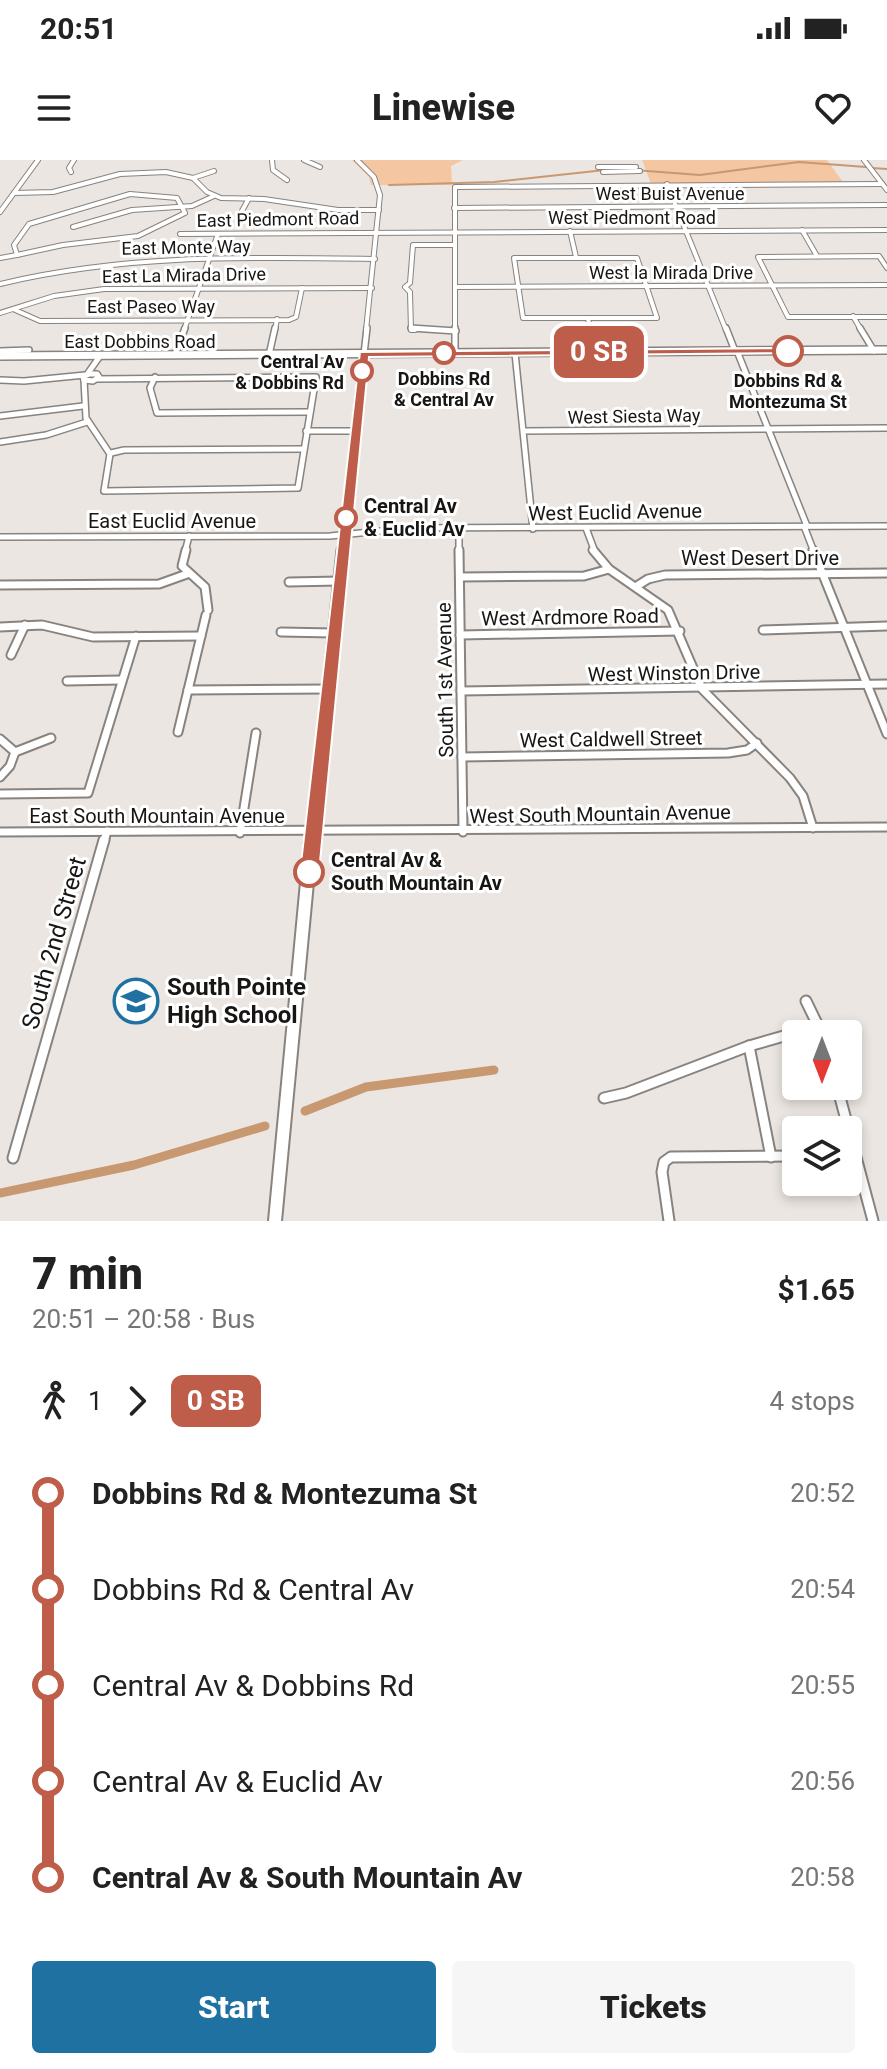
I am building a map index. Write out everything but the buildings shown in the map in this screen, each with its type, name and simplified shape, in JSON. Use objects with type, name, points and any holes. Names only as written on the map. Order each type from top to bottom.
[{"type":"main road","name":"East Dobbins Road","points":[[0,353],[100,356],[887,350]]},
{"type":"main road","points":[[275,1221],[364,354]]},
{"type":"street","points":[[0,212],[38,160]]},
{"type":"street","points":[[71,172],[69,169],[74,160]]},
{"type":"street","points":[[272,160],[273,170],[287,180]]},
{"type":"street","points":[[304,160],[320,167]]},
{"type":"street","points":[[357,160],[376,181],[379,210],[364,354]]},
{"type":"street","points":[[615,160],[623,185]]},
{"type":"street","points":[[864,160],[887,190]]},
{"type":"street","points":[[598,167],[640,171]]},
{"type":"street","points":[[603,172],[636,167]]},
{"type":"street","points":[[14,193],[62,191],[113,176],[144,171],[193,178],[214,196]]},
{"type":"street","points":[[193,178],[214,171]]},
{"type":"street","points":[[667,184],[770,429],[823,574],[887,734]]},
{"type":"street","points":[[455,353],[455,187],[882,184]]},
{"type":"street","points":[[17,255],[13,248],[24,229],[50,217],[139,193],[177,198],[183,207]]},
{"type":"street","points":[[73,227],[132,210],[183,207],[214,196],[249,198],[301,207],[379,210]]},
{"type":"street","points":[[301,207],[316,197]]},
{"type":"street","points":[[242,211],[249,198]]},
{"type":"street","name":"West Buist Avenue","points":[[454,208],[887,205]]},
{"type":"street","name":"East Piedmont Road","points":[[0,258],[92,240],[138,236],[182,216],[185,213],[183,207]]},
{"type":"street","points":[[802,230],[817,256]]},
{"type":"street","name":"West Piedmont Road","points":[[377,232],[887,230]]},
{"type":"street","points":[[570,231],[576,257]]},
{"type":"street","name":"East Piedmont Road","points":[[180,234],[377,232]]},
{"type":"street","points":[[175,355],[218,234]]},
{"type":"street","points":[[454,245],[415,244],[412,247],[410,283],[415,287],[410,292],[409,328],[414,332],[456,331]]},
{"type":"street","points":[[887,268],[879,256],[758,257],[788,317],[887,317]]},
{"type":"street","points":[[576,257],[637,258],[657,318],[523,318],[514,258],[576,257]]},
{"type":"street","name":"East Monte Way","points":[[0,284],[99,263],[375,259]]},
{"type":"street","name":"West la Mirada Drive","points":[[455,287],[887,285]]},
{"type":"street","name":"East Paseo Way","points":[[13,309],[40,321],[293,319],[302,288]]},
{"type":"street","name":"East La Mirada Drive","points":[[0,313],[86,291],[372,288]]},
{"type":"street","points":[[853,316],[874,351]]},
{"type":"street","points":[[588,318],[595,352]]},
{"type":"street","points":[[269,355],[277,319]]},
{"type":"street","name":"East Dobbins Road","points":[[14,353],[29,350]]},
{"type":"street","points":[[515,353],[533,529]]},
{"type":"street","points":[[96,375],[100,356]]},
{"type":"street","points":[[85,379],[96,375]]},
{"type":"street","points":[[0,380],[85,379],[96,375],[316,377],[298,488],[104,491],[112,464],[111,453],[87,422],[83,406],[85,379]]},
{"type":"street","points":[[155,377],[150,388],[157,413],[310,412]]},
{"type":"street","points":[[0,416],[83,406]]},
{"type":"street","points":[[0,442],[46,435],[87,422]]},
{"type":"street","name":"West Siesta Way","points":[[525,431],[887,428]]},
{"type":"street","points":[[306,431],[355,431]]},
{"type":"street","points":[[111,453],[124,450],[303,449]]},
{"type":"street","name":"West Euclid Avenue","points":[[344,535],[395,529],[887,526]]},
{"type":"street","name":"South 1st Avenue","points":[[459,528],[463,832]]},
{"type":"street","points":[[586,528],[591,547],[609,569],[668,610],[680,631],[691,669],[702,689],[798,788],[813,828]]},
{"type":"street","name":"East Euclid Avenue","points":[[0,537],[344,535]]},
{"type":"street","points":[[178,732],[211,587],[187,574],[182,560],[189,536]]},
{"type":"street","points":[[460,577],[592,576],[609,569]]},
{"type":"street","name":"West Desert Drive","points":[[637,586],[648,579],[665,575],[887,573]]},
{"type":"street","points":[[0,585],[159,584],[187,574]]},
{"type":"street","points":[[289,582],[339,581]]},
{"type":"street","points":[[11,655],[25,625]]},
{"type":"street","points":[[763,630],[887,626]]},
{"type":"street","points":[[0,627],[64,628],[93,637],[201,636]]},
{"type":"street","name":"West Ardmore Road","points":[[460,635],[680,631]]},
{"type":"street","points":[[281,632],[333,633]]},
{"type":"street","points":[[0,794],[88,793],[136,636]]},
{"type":"street","points":[[67,681],[121,680]]},
{"type":"street","name":"West Winston Drive","points":[[461,691],[887,684]]},
{"type":"street","points":[[188,690],[328,689]]},
{"type":"street","points":[[240,833],[256,733]]},
{"type":"street","points":[[0,777],[10,766],[15,752],[51,738]]},
{"type":"street","points":[[0,739],[15,752]]},
{"type":"street","name":"West Caldwell Street","points":[[462,757],[728,753],[747,750],[757,743]]},
{"type":"street","name":"West South Mountain Avenue","points":[[313,832],[887,827]]},
{"type":"street","name":"South 2nd Street","points":[[13,1158],[107,831]]},
{"type":"street","name":"East South Mountain Avenue","points":[[0,832],[313,832]]},
{"type":"street","points":[[806,1001],[815,1020]]},
{"type":"street","points":[[604,1098],[626,1093],[749,1046],[782,1039]]},
{"type":"street","points":[[749,1046],[771,1157]]},
{"type":"street","points":[[669,1221],[662,1172],[664,1162],[671,1157],[782,1157]]},
{"type":"street","points":[[862,1186],[873,1221]]},
{"type":"shaded area","points":[[352,160],[463,160],[451,166],[452,185],[371,185],[369,177]]},
{"type":"shaded area","points":[[642,160],[827,160],[843,182],[651,184]]},
{"type":"waterway","points":[[621,169],[700,175],[799,162],[866,167]]},
{"type":"waterway","points":[[872,168],[887,169]]},
{"type":"waterway","points":[[389,185],[494,182],[614,169]]},
{"type":"waterway","points":[[305,1111],[366,1087],[494,1070]]},
{"type":"waterway","points":[[0,1193],[134,1165],[265,1126]]},
{"type":"bus line","points":[[309,872],[364,354],[788,351]]},
{"type":"place","name":"Dobbins Rd & Montezuma St","points":[[788,351]]},
{"type":"place","name":"Dobbins Rd & Central Av","points":[[444,353]]},
{"type":"place","name":"Central Av & Dobbins Rd","points":[[362,371]]},
{"type":"place","name":"Central Av & Euclid Av","points":[[346,518]]},
{"type":"place","name":"Central Av & South Mountain Av","points":[[309,872]]},
{"type":"place","name":"South Pointe High School","points":[[136,1001]]}]
